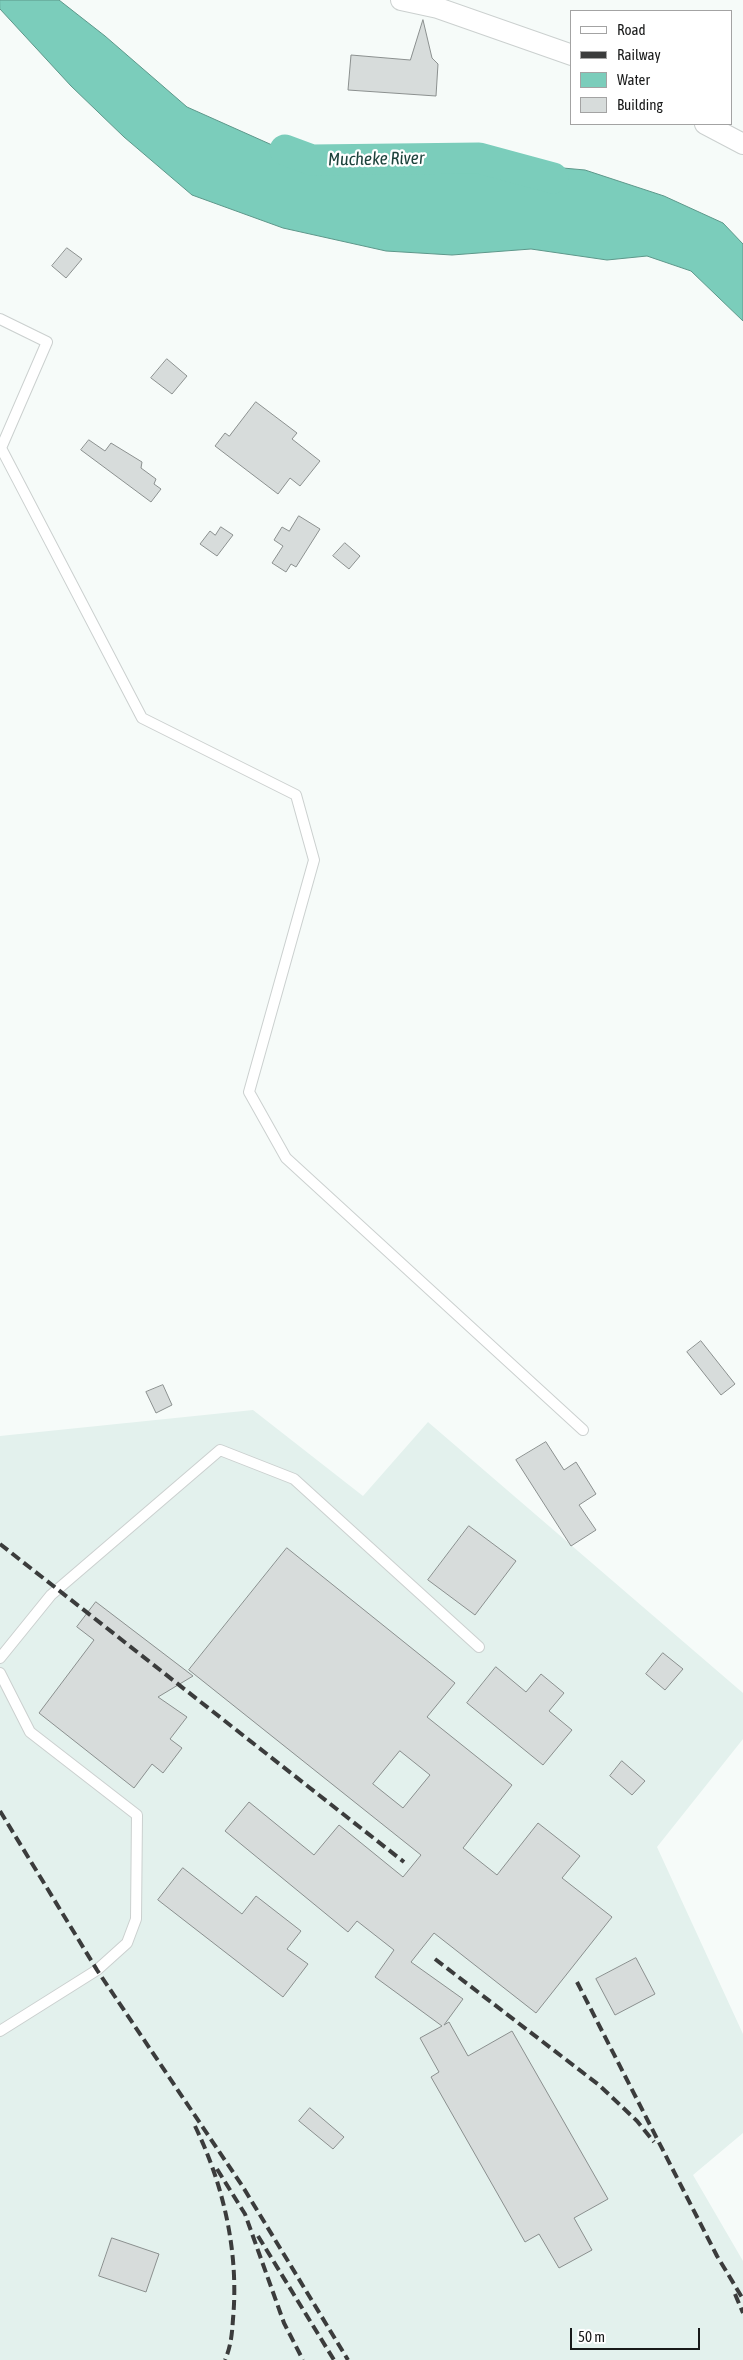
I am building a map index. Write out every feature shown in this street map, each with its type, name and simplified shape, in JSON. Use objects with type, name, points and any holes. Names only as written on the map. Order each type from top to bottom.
[{"type":"street","points":[[400,0],[438,8],[570,54]]},
{"type":"street","points":[[707,125],[743,144]]},
{"type":"lane","points":[[0,319],[47,342],[1,448],[142,718],[296,795],[314,860],[249,1092],[286,1158],[583,1430]]},
{"type":"lane","points":[[0,1658],[51,1595],[220,1450],[294,1479],[479,1647]]},
{"type":"lane","points":[[0,1674],[30,1732],[137,1815],[136,1919],[127,1943],[97,1970],[0,2031]]},
{"type":"shaded area","points":[[253,1410],[363,1496],[428,1422],[743,1693],[743,1739],[657,1847],[743,2034],[743,2133],[693,2175],[743,2261],[743,2360],[0,2360],[0,1436]]},
{"type":"water","points":[[0,0],[59,0],[105,36],[187,107],[290,153],[368,169],[458,170],[541,166],[585,170],[664,196],[723,223],[743,244],[743,321],[691,271],[647,256],[607,260],[531,249],[452,255],[386,251],[283,228],[192,195],[124,137],[71,86],[0,9]]},
{"type":"building","points":[[423,20],[432,58],[438,64],[436,96],[348,90],[351,55],[410,60]]},
{"type":"building","points":[[67,248],[82,259],[66,278],[52,266]]},
{"type":"building","points":[[167,359],[187,376],[172,394],[151,378]]},
{"type":"building","points":[[256,402],[297,433],[292,439],[320,461],[300,486],[290,478],[278,494],[215,446],[225,433],[229,436]]},
{"type":"building","points":[[89,440],[105,451],[111,443],[142,462],[141,468],[156,479],[154,484],[161,489],[151,502],[81,450]]},
{"type":"building","points":[[299,516],[320,529],[296,567],[291,564],[286,572],[272,563],[283,546],[274,540],[282,527],[289,531]]},
{"type":"building","points":[[221,527],[233,535],[217,556],[200,544],[210,531],[215,535]]},
{"type":"building","points":[[345,543],[360,556],[349,569],[333,556]]},
{"type":"building","points":[[701,1341],[735,1384],[721,1395],[687,1352]]},
{"type":"building","points":[[163,1385],[172,1405],[156,1413],[146,1392]]},
{"type":"building","points":[[546,1442],[564,1470],[576,1462],[596,1494],[579,1505],[596,1530],[571,1546],[516,1460]]},
{"type":"building","points":[[469,1526],[516,1561],[475,1615],[428,1580]]},
{"type":"building","points":[[287,1548],[455,1683],[427,1717],[512,1785],[463,1848],[497,1875],[538,1823],[580,1856],[562,1878],[612,1917],[536,2013],[434,1933],[411,1962],[463,1999],[444,2025],[449,2022],[468,2056],[512,2031],[608,2199],[574,2218],[592,2250],[559,2268],[539,2234],[525,2242],[431,2077],[439,2072],[420,2038],[442,2026],[375,1977],[394,1950],[357,1921],[348,1932],[225,1831],[249,1802],[314,1855],[339,1825],[403,1877],[421,1855],[189,1670]],"holes":[[[400,1751],[430,1775],[403,1808],[373,1784]]]},
{"type":"building","points":[[96,1602],[193,1676],[158,1697],[187,1717],[170,1739],[182,1748],[163,1773],[152,1764],[134,1788],[39,1713],[94,1640],[77,1627]]},
{"type":"building","points":[[663,1653],[683,1669],[665,1690],[646,1674]]},
{"type":"building","points":[[496,1667],[526,1692],[541,1674],[564,1693],[549,1711],[572,1730],[543,1765],[467,1703]]},
{"type":"building","points":[[622,1761],[645,1781],[632,1795],[610,1776]]},
{"type":"building","points":[[183,1868],[242,1914],[256,1896],[301,1931],[287,1949],[308,1964],[283,1997],[158,1900]]},
{"type":"building","points":[[636,1958],[655,1994],[615,2015],[596,1979]]},
{"type":"building","points":[[310,2108],[344,2137],[333,2149],[299,2121]]},
{"type":"building","points":[[112,2238],[159,2254],[146,2292],[99,2276]]},
{"type":"waterway","name":"Mucheke River","points":[[285,150],[312,160],[479,158],[553,178]]},
{"type":"railway","points":[[0,1544],[404,1862]]},
{"type":"railway","points":[[0,1811],[97,1970],[243,2187],[348,2360]]},
{"type":"railway","points":[[435,1959],[599,2085],[637,2121],[654,2142]]},
{"type":"railway","points":[[577,1982],[717,2256],[743,2299]]},
{"type":"railway","points":[[195,2126],[214,2172],[227,2220],[231,2245],[234,2269],[233,2319],[231,2340],[225,2360]]},
{"type":"railway","points":[[217,2169],[245,2214],[284,2323],[303,2360]]},
{"type":"railway","points":[[258,2236],[334,2360]]},
{"type":"railway","points":[[735,2294],[743,2313]]}]
